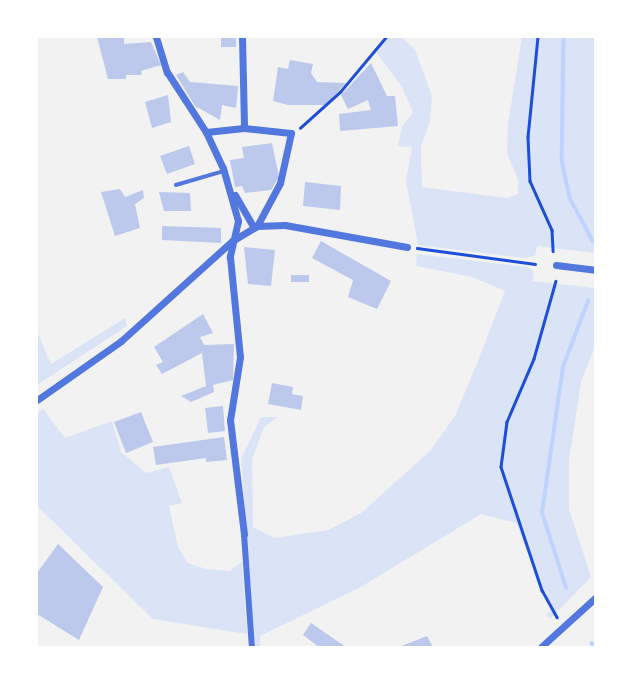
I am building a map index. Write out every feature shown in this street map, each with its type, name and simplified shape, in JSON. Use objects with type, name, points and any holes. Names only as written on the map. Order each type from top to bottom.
[{"type":"street","points":[[156,37],[167,72],[206,132],[233,192],[255,227]]},
{"type":"street","points":[[242,37],[244,128]]},
{"type":"street","points":[[206,132],[244,128],[291,134],[280,183],[255,227]]},
{"type":"street","points":[[233,192],[238,221],[232,241],[240,357],[230,420],[244,534],[252,647]]},
{"type":"street","points":[[37,400],[121,341],[232,241],[255,227],[285,225],[407,247]]},
{"type":"street","points":[[556,265],[595,270]]},
{"type":"street","points":[[541,647],[595,598]]},
{"type":"lane","points":[[176,185],[224,171]]},
{"type":"path","points":[[291,134],[340,92],[386,37]]},
{"type":"path","points":[[538,37],[528,137],[530,181],[552,230],[553,251]]},
{"type":"path","points":[[407,247],[535,264]]},
{"type":"path","points":[[556,281],[534,359],[507,422],[501,467],[542,590],[557,617]]},
{"type":"shaded area","points":[[389,37],[402,37],[415,50],[432,96],[430,122],[421,146],[422,187],[507,198],[518,194],[518,180],[507,153],[508,124],[522,37],[595,37],[595,253],[537,246],[535,256],[525,258],[418,245],[406,181],[412,147],[398,146],[402,127],[413,112],[402,87],[376,52]]},
{"type":"shaded area","points":[[417,254],[528,267],[534,272],[533,281],[595,288],[595,346],[581,382],[569,461],[569,509],[591,577],[550,619],[546,614],[551,611],[516,523],[481,514],[361,587],[260,636],[260,647],[255,647],[241,459],[261,417],[278,417],[264,427],[252,459],[253,527],[274,538],[328,530],[361,513],[430,451],[455,416],[478,361],[505,291],[472,277],[416,266]]},
{"type":"shaded area","points":[[125,318],[127,326],[37,385],[37,331],[51,364]]},
{"type":"shaded area","points":[[43,409],[65,438],[112,421],[121,452],[146,473],[169,467],[182,503],[169,506],[178,547],[188,563],[206,569],[230,571],[242,561],[247,634],[153,619],[37,506],[37,414]]},
{"type":"building","points":[[97,37],[124,37],[124,44],[151,42],[161,65],[141,71],[142,75],[126,75],[126,79],[108,79]]},
{"type":"building","points":[[221,37],[236,37],[236,47],[221,47]]},
{"type":"building","points":[[290,60],[313,64],[311,73],[317,82],[346,83],[326,105],[288,105],[273,101],[278,67],[288,69]]},
{"type":"building","points":[[371,63],[387,96],[395,96],[398,126],[340,131],[339,114],[371,110],[368,100],[348,109],[341,95]]},
{"type":"building","points":[[183,72],[190,82],[238,86],[236,108],[222,105],[220,120],[195,106],[176,75]]},
{"type":"building","points":[[168,95],[171,122],[152,128],[145,102]]},
{"type":"building","points":[[272,143],[279,177],[271,190],[245,193],[242,186],[235,187],[230,160],[244,158],[242,147]]},
{"type":"building","points":[[189,146],[195,164],[167,174],[160,156]]},
{"type":"building","points":[[305,182],[341,186],[340,210],[303,206]]},
{"type":"building","points":[[120,189],[125,197],[143,190],[144,198],[135,204],[140,228],[115,236],[101,192]]},
{"type":"building","points":[[159,192],[190,193],[191,211],[164,211]]},
{"type":"building","points":[[162,226],[221,228],[221,243],[162,240]]},
{"type":"building","points":[[321,241],[391,281],[377,309],[348,297],[353,280],[312,258]]},
{"type":"building","points":[[244,247],[275,250],[271,286],[248,284]]},
{"type":"building","points":[[291,275],[309,275],[309,282],[291,282]]},
{"type":"building","points":[[203,314],[213,333],[200,337],[204,345],[234,344],[233,380],[213,385],[214,392],[191,402],[181,396],[206,386],[202,353],[162,374],[156,365],[163,362],[154,347]]},
{"type":"building","points":[[272,383],[293,387],[292,394],[303,396],[301,410],[268,404]]},
{"type":"building","points":[[223,406],[225,431],[208,433],[205,408]]},
{"type":"building","points":[[141,412],[153,442],[126,453],[114,422]]},
{"type":"building","points":[[224,437],[227,460],[206,462],[206,458],[156,465],[153,447]]},
{"type":"building","points":[[58,544],[103,587],[79,640],[37,614],[37,573]]},
{"type":"building","points":[[311,623],[346,647],[319,647],[303,635]]},
{"type":"building","points":[[427,636],[433,647],[399,647]]},
{"type":"waterway","points":[[564,37],[562,160],[570,198],[593,241]]},
{"type":"waterway","points":[[566,588],[542,513],[563,367],[588,301]]},
{"type":"waterway","points":[[592,643],[594,647]]}]
